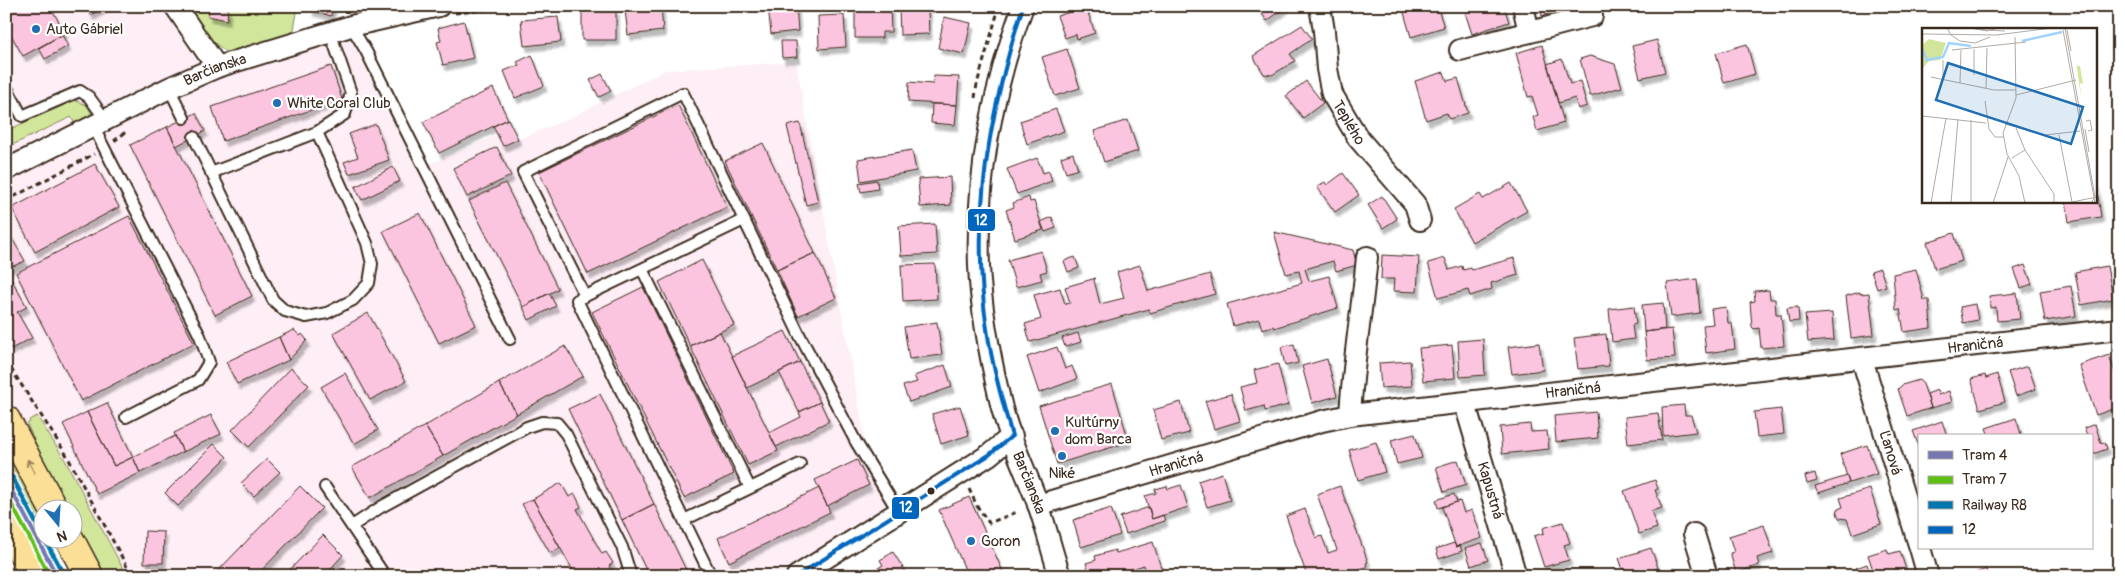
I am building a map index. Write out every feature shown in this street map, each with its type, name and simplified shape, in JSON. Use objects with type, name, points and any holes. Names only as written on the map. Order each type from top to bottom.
[{"type":"main road","points":[[6,420],[49,500]]},
{"type":"main road","points":[[6,522],[35,576]]},
{"type":"main road","points":[[75,550],[89,576]]},
{"type":"street","points":[[174,6],[217,67]]},
{"type":"street","name":"Barčianska","points":[[6,170],[169,88],[217,67],[351,26],[438,6]]},
{"type":"street","name":"Barčianska","points":[[1023,6],[998,88],[988,138],[981,209],[979,266],[985,317],[1000,402],[1038,505],[1060,576]]},
{"type":"street","name":"Teplého","points":[[1320,6],[1327,69],[1332,94],[1358,138],[1415,204],[1420,220]]},
{"type":"street","points":[[1522,6],[1529,32]]},
{"type":"street","points":[[1460,50],[1592,16]]},
{"type":"street","points":[[1350,415],[1353,369],[1361,321],[1367,257]]},
{"type":"street","name":"Hraničná","points":[[1038,505],[1350,415],[1465,404],[2119,329]]},
{"type":"street","name":"Ľanová","points":[[1862,359],[1918,543]]},
{"type":"street","name":"Kapustná","points":[[1465,404],[1516,576]]},
{"type":"street","points":[[797,576],[989,455],[1012,436]]},
{"type":"street","points":[[1694,534],[1707,576]]},
{"type":"street","name":"Ľanová","points":[[1920,550],[1928,576]]},
{"type":"lane","points":[[351,26],[366,51],[510,339]]},
{"type":"lane","points":[[211,173],[317,132],[345,114],[351,93],[330,32]]},
{"type":"lane","points":[[6,86],[22,116],[73,92],[80,91],[89,97],[99,123],[200,336],[209,362],[198,380],[126,417]]},
{"type":"lane","points":[[169,88],[184,118]]},
{"type":"lane","points":[[585,296],[523,172],[683,93],[799,334],[864,456],[898,511]]},
{"type":"lane","points":[[194,137],[273,300],[285,311],[306,317],[327,313],[353,300],[369,283],[372,264],[368,243],[317,132]]},
{"type":"lane","points":[[711,576],[577,300],[744,220]]},
{"type":"lane","points":[[642,268],[750,488]]},
{"type":"lane","points":[[352,526],[381,507],[527,427],[542,422],[557,423],[566,434],[609,521],[622,548],[632,576]]},
{"type":"lane","points":[[684,520],[800,464]]},
{"type":"lane","points":[[325,486],[385,576]]},
{"type":"path","points":[[6,200],[23,191]]},
{"type":"path","points":[[2109,346],[2115,349],[2119,358]]},
{"type":"path","points":[[6,361],[66,454],[132,576]]},
{"type":"path","points":[[6,372],[12,370]]},
{"type":"path","points":[[972,496],[989,522],[1017,512]]},
{"type":"shaded area","points":[[6,6],[175,6],[217,67],[351,26],[424,166],[498,135],[503,146],[570,118],[665,70],[796,62],[866,445],[877,478],[898,511],[797,576],[89,576],[77,550],[82,550],[82,500],[65,500],[6,420]]},
{"type":"green space","points":[[187,6],[242,6],[256,10],[257,6],[298,7],[293,35],[229,54],[211,39]]},
{"type":"green space","points":[[74,100],[87,105],[91,113],[90,118],[75,124],[71,117],[6,148],[6,131]]},
{"type":"green space","points":[[37,416],[65,460],[127,576],[101,576],[82,540],[82,500],[61,500],[27,424],[30,422],[29,420]]},
{"type":"green space","points":[[6,443],[36,500],[32,500],[32,506],[6,457]]},
{"type":"green space","points":[[6,486],[32,535],[32,546],[6,498]]},
{"type":"green space","points":[[34,550],[40,550],[54,576],[48,576]]},
{"type":"building","name":"Auto Gábriel","points":[[6,6],[50,6],[65,33],[23,56],[6,26]]},
{"type":"building","points":[[86,6],[106,6],[91,15]]},
{"type":"building","points":[[209,6],[228,8],[227,20],[208,16]]},
{"type":"building","points":[[311,6],[333,6],[331,16],[310,10]]},
{"type":"building","points":[[630,6],[661,6],[663,31],[628,35],[625,10],[630,10]]},
{"type":"building","points":[[768,6],[796,6],[798,31],[771,34]]},
{"type":"building","points":[[855,6],[890,6],[891,32],[882,32],[882,38],[855,38]]},
{"type":"building","points":[[1257,6],[1286,6],[1286,7],[1267,21]]},
{"type":"building","points":[[1402,6],[1437,6],[1444,27],[1411,37]]},
{"type":"building","points":[[1463,6],[1504,6],[1509,22],[1472,34]]},
{"type":"building","points":[[1540,6],[1569,6],[1569,7],[1542,16]]},
{"type":"building","points":[[1086,7],[1095,33],[1077,39],[1076,34],[1065,38],[1057,16]]},
{"type":"building","points":[[928,8],[929,34],[900,35],[899,9]]},
{"type":"building","points":[[616,9],[616,40],[582,40],[582,10]]},
{"type":"building","points":[[844,15],[846,47],[819,49],[818,16]]},
{"type":"building","points":[[558,17],[561,42],[524,46],[521,20]]},
{"type":"building","points":[[944,17],[971,23],[964,54],[938,48]]},
{"type":"building","points":[[464,21],[473,58],[443,65],[437,42],[441,41],[438,28]]},
{"type":"building","points":[[1302,25],[1312,39],[1290,54],[1295,61],[1272,75],[1264,74],[1253,56]]},
{"type":"building","points":[[62,35],[68,46],[45,59],[39,48]]},
{"type":"building","points":[[1657,40],[1665,72],[1640,78],[1632,46]]},
{"type":"building","points":[[781,41],[796,41],[797,57],[782,58]]},
{"type":"building","points":[[1747,44],[1755,74],[1724,83],[1716,53]]},
{"type":"building","points":[[1542,45],[1564,123],[1537,131],[1533,117],[1538,115],[1532,96],[1528,97],[1516,53]]},
{"type":"building","points":[[1067,49],[1080,88],[1055,96],[1042,57]]},
{"type":"building","points":[[532,55],[544,86],[515,98],[504,71],[519,65],[517,62]]},
{"type":"building","points":[[1590,56],[1615,64],[1622,87],[1590,96],[1580,59]]},
{"type":"building","points":[[1562,59],[1570,84],[1580,81],[1587,106],[1578,109],[1575,98],[1558,103],[1547,64]]},
{"type":"building","name":"White Coral Club","points":[[331,66],[342,99],[223,141],[212,107]]},
{"type":"building","points":[[1444,72],[1447,81],[1458,78],[1468,113],[1449,119],[1447,113],[1426,120],[1415,81]]},
{"type":"building","points":[[602,74],[611,91],[599,97],[590,80]]},
{"type":"building","points":[[934,76],[959,77],[957,105],[908,102],[909,82],[933,84]]},
{"type":"building","points":[[1306,81],[1323,103],[1303,118],[1286,96]]},
{"type":"building","points":[[493,88],[508,119],[439,153],[423,122]]},
{"type":"building","points":[[932,104],[957,105],[955,125],[931,123]]},
{"type":"building","points":[[678,105],[727,207],[588,274],[539,172]]},
{"type":"building","points":[[1056,109],[1064,131],[1027,144],[1020,121]]},
{"type":"building","points":[[196,113],[205,131],[176,146],[167,127]]},
{"type":"building","points":[[508,119],[518,139],[503,146],[493,126]]},
{"type":"building","points":[[1128,120],[1138,151],[1104,162],[1094,131]]},
{"type":"building","points":[[800,123],[818,202],[806,205],[787,126]]},
{"type":"building","points":[[376,124],[389,160],[349,174],[344,162],[358,157],[349,134]]},
{"type":"building","points":[[167,127],[252,296],[215,315],[130,145]]},
{"type":"building","points":[[763,143],[815,253],[777,270],[725,161]]},
{"type":"building","points":[[497,147],[511,176],[467,197],[453,168]]},
{"type":"building","points":[[912,150],[916,171],[861,181],[858,159]]},
{"type":"building","points":[[1073,153],[1078,169],[1066,173],[1061,157]]},
{"type":"building","points":[[1037,158],[1043,173],[1049,171],[1052,181],[1017,194],[1007,169]]},
{"type":"building","points":[[95,164],[119,207],[35,252],[12,208]]},
{"type":"building","points":[[393,167],[400,181],[362,200],[355,187]]},
{"type":"building","points":[[1343,173],[1359,195],[1335,212],[1317,187],[1325,182],[1327,185]]},
{"type":"building","points":[[950,177],[951,205],[920,207],[918,179]]},
{"type":"building","points":[[877,180],[878,189],[861,192],[859,183]]},
{"type":"building","points":[[505,183],[558,289],[523,307],[469,201]]},
{"type":"building","points":[[1511,183],[1527,211],[1472,242],[1454,209],[1480,194],[1483,199]]},
{"type":"building","points":[[1382,196],[1397,219],[1383,228],[1368,205]]},
{"type":"building","points":[[1029,197],[1030,202],[1034,201],[1043,230],[1015,239],[1006,210],[1014,207],[1013,203]]},
{"type":"building","points":[[2098,197],[2101,217],[2069,222],[2066,202],[2098,202]]},
{"type":"building","points":[[420,213],[476,325],[439,343],[383,231]]},
{"type":"building","points":[[129,216],[194,343],[81,401],[16,273]]},
{"type":"building","points":[[1052,217],[1056,228],[1045,232],[1041,222]]},
{"type":"building","points":[[935,224],[937,254],[901,256],[899,226]]},
{"type":"building","points":[[6,228],[25,261],[6,269]]},
{"type":"building","points":[[1274,232],[1353,250],[1357,265],[1336,271],[1333,261],[1305,269],[1309,281],[1329,276],[1338,308],[1274,328],[1273,326],[1262,329],[1259,319],[1233,326],[1227,304],[1302,283],[1299,271],[1286,274]]},
{"type":"building","points":[[1954,233],[1962,261],[1935,269],[1927,242]]},
{"type":"building","points":[[1041,251],[1047,271],[1040,273],[1042,280],[1016,287],[1008,260]]},
{"type":"building","points":[[815,253],[836,298],[798,316],[777,270]]},
{"type":"building","points":[[1382,255],[1419,257],[1417,292],[1393,291],[1394,279],[1381,279]]},
{"type":"building","points":[[1075,257],[1079,268],[1068,272],[1064,261]]},
{"type":"building","points":[[1445,258],[1449,270],[1462,266],[1463,270],[1471,268],[1472,270],[1514,258],[1518,275],[1491,283],[1492,289],[1470,296],[1468,290],[1438,298],[1428,263]]},
{"type":"building","points":[[702,260],[734,325],[690,346],[659,282]]},
{"type":"building","points":[[935,264],[937,299],[903,301],[901,265]]},
{"type":"building","points":[[1140,265],[1148,291],[1210,274],[1215,294],[1150,313],[1149,309],[1030,342],[1025,324],[1041,319],[1034,295],[1060,288],[1065,304],[1070,303],[1065,287],[1096,278],[1094,280],[1100,304],[1124,298],[1117,272]]},
{"type":"building","points":[[2025,265],[2032,284],[2021,288],[2014,269]]},
{"type":"building","points":[[2107,266],[2113,299],[2081,305],[2075,272]]},
{"type":"building","points":[[1880,268],[1886,286],[1877,289],[1871,271]]},
{"type":"building","points":[[1916,269],[1924,300],[1929,300],[1931,328],[1904,332],[1900,309],[1896,310],[1893,274]]},
{"type":"building","points":[[9,275],[27,307],[17,312],[32,338],[11,349],[6,340],[6,277]]},
{"type":"building","points":[[1697,279],[1700,313],[1671,317],[1667,283]]},
{"type":"building","points":[[2071,286],[2076,316],[2045,321],[2040,291]]},
{"type":"building","points":[[643,287],[734,474],[684,498],[592,312]]},
{"type":"building","points":[[1769,290],[1770,299],[1775,299],[1776,314],[1781,314],[1784,346],[1761,348],[1759,328],[1754,329],[1752,327],[1750,302],[1755,301],[1754,291]]},
{"type":"building","points":[[1860,292],[1860,294],[1869,293],[1874,335],[1851,338],[1846,296]]},
{"type":"building","points":[[549,293],[556,306],[529,320],[523,307]]},
{"type":"building","points":[[2017,293],[2020,319],[1997,321],[1996,307],[1990,308],[1989,296]]},
{"type":"building","points":[[1663,303],[1665,329],[1644,332],[1642,305]]},
{"type":"building","points":[[1975,304],[1978,320],[1963,323],[1960,307]]},
{"type":"building","points":[[1634,306],[1636,324],[1632,325],[1634,339],[1612,342],[1609,309]]},
{"type":"building","points":[[1726,307],[1728,323],[1732,323],[1735,349],[1706,353],[1703,325],[1713,324],[1711,309]]},
{"type":"building","points":[[1798,307],[1799,321],[1789,322],[1787,308]]},
{"type":"building","points":[[368,313],[406,381],[370,400],[333,333]]},
{"type":"building","points":[[1832,313],[1834,340],[1808,342],[1805,315]]},
{"type":"building","points":[[937,322],[942,355],[909,359],[904,327]]},
{"type":"building","points":[[1672,329],[1675,358],[1647,360],[1644,332]]},
{"type":"building","points":[[294,330],[300,336],[302,334],[307,340],[289,360],[279,337]]},
{"type":"building","points":[[785,331],[800,362],[747,388],[732,356]]},
{"type":"building","points":[[720,332],[778,451],[748,465],[690,346]]},
{"type":"building","points":[[1078,333],[1081,342],[1065,347],[1062,338]]},
{"type":"building","points":[[1606,334],[1609,366],[1578,369],[1574,338]]},
{"type":"building","points":[[279,337],[289,360],[237,384],[226,362]]},
{"type":"building","points":[[1483,339],[1485,375],[1460,377],[1458,341]]},
{"type":"building","points":[[1539,343],[1543,370],[1512,374],[1508,347]]},
{"type":"building","points":[[1294,344],[1298,363],[1285,366],[1281,347]]},
{"type":"building","points":[[1452,345],[1455,378],[1423,381],[1419,348]]},
{"type":"building","points":[[565,346],[583,376],[517,414],[499,383]]},
{"type":"building","points":[[1057,347],[1065,369],[1072,366],[1077,379],[1039,393],[1027,357]]},
{"type":"building","points":[[2109,355],[2119,384],[2119,407],[2096,415],[2079,365]]},
{"type":"building","points":[[1327,359],[1337,396],[1312,403],[1302,366]]},
{"type":"building","points":[[1410,361],[1412,386],[1381,388],[1379,363]]},
{"type":"building","points":[[800,362],[820,402],[799,412],[779,372]]},
{"type":"building","points":[[1278,364],[1288,405],[1265,411],[1264,406],[1246,411],[1240,387],[1257,383],[1254,370]]},
{"type":"building","points":[[945,365],[952,387],[909,402],[903,386],[917,382],[914,376]]},
{"type":"building","points":[[2028,366],[2036,389],[2016,396],[2008,372]]},
{"type":"building","points":[[291,368],[309,385],[249,447],[232,430]]},
{"type":"building","points":[[345,373],[378,430],[354,444],[321,387]]},
{"type":"building","points":[[1997,374],[2005,402],[1980,409],[1971,379],[1985,375],[1986,378]]},
{"type":"building","points":[[1919,380],[1923,384],[1931,408],[1907,416],[1898,389],[1902,385]]},
{"type":"building","points":[[499,383],[517,414],[443,456],[425,426]]},
{"type":"building","points":[[1112,384],[1129,442],[1057,464],[1039,406]]},
{"type":"building","points":[[1937,390],[1938,395],[1949,391],[1952,402],[1931,408],[1927,394]]},
{"type":"building","points":[[600,394],[654,504],[622,520],[568,409]]},
{"type":"building","points":[[1231,394],[1240,421],[1214,429],[1205,401]]},
{"type":"building","points":[[820,402],[829,421],[776,447],[769,433],[801,417],[799,412]]},
{"type":"building","points":[[1181,402],[1189,433],[1161,440],[1153,410]]},
{"type":"building","points":[[107,403],[133,457],[114,466],[87,412]]},
{"type":"building","points":[[1684,405],[1685,415],[1691,415],[1696,432],[1663,436],[1662,407]]},
{"type":"building","points":[[960,406],[969,435],[941,444],[932,414]]},
{"type":"building","points":[[1781,409],[1784,434],[1757,437],[1754,412]]},
{"type":"building","points":[[87,412],[114,466],[133,457],[140,473],[97,494],[63,424]]},
{"type":"building","points":[[1596,412],[1598,438],[1556,442],[1554,416]]},
{"type":"building","points":[[1658,413],[1662,440],[1628,444],[1625,417]]},
{"type":"building","points":[[211,415],[221,434],[183,452],[174,433]]},
{"type":"building","points":[[2016,418],[2021,434],[1988,434],[1986,428]]},
{"type":"building","points":[[1942,421],[1946,434],[1918,434],[1918,444],[1913,431]]},
{"type":"building","points":[[1530,424],[1531,432],[1547,431],[1549,449],[1502,454],[1500,427]]},
{"type":"building","points":[[2095,424],[2101,443],[2105,442],[2107,449],[2093,454],[2092,434],[2086,434],[2084,428]]},
{"type":"building","points":[[425,426],[443,456],[370,498],[352,467]]},
{"type":"building","points":[[1415,434],[1422,458],[1397,464],[1391,440]]},
{"type":"building","points":[[175,436],[183,452],[140,473],[133,457]]},
{"type":"building","points":[[1376,442],[1385,472],[1358,480],[1349,450]]},
{"type":"building","points":[[214,444],[227,457],[178,506],[165,493]]},
{"type":"building","points":[[1867,445],[1877,474],[1849,483],[1840,454]]},
{"type":"building","points":[[267,459],[280,472],[254,496],[241,483]]},
{"type":"building","points":[[857,460],[869,485],[827,506],[815,480]]},
{"type":"building","points":[[1458,460],[1466,485],[1444,492],[1436,467]]},
{"type":"building","points":[[1222,473],[1230,500],[1207,507],[1198,481]]},
{"type":"building","points":[[1815,473],[1817,481],[1807,484],[1805,476]]},
{"type":"building","points":[[1847,476],[1849,483],[1818,493],[1815,486]]},
{"type":"building","points":[[1655,480],[1658,489],[1655,490],[1662,508],[1651,511],[1657,528],[1639,534],[1624,491]]},
{"type":"building","points":[[561,483],[569,497],[575,494],[581,507],[577,509],[602,554],[606,552],[613,563],[609,566],[614,576],[576,576],[533,499]]},
{"type":"building","points":[[1181,485],[1188,507],[1152,519],[1145,496],[1156,493],[1155,489],[1167,486],[1168,489]]},
{"type":"building","points":[[300,486],[322,508],[256,576],[213,576]]},
{"type":"building","points":[[1340,486],[1368,562],[1366,563],[1367,567],[1335,576],[1307,576],[1286,516],[1305,509],[1316,538],[1322,536],[1328,553],[1337,550],[1317,494]]},
{"type":"building","points":[[819,488],[830,512],[729,562],[718,538]]},
{"type":"building","points":[[1870,489],[1881,524],[1852,534],[1847,519],[1839,518],[1837,513],[1838,509],[1843,507],[1840,498]]},
{"type":"building","points":[[1454,494],[1457,502],[1438,508],[1436,500]]},
{"type":"building","points":[[969,497],[1005,576],[968,576],[939,510]]},
{"type":"building","points":[[533,499],[560,548],[550,553],[522,504]]},
{"type":"building","points":[[1460,501],[1464,513],[1472,510],[1482,538],[1456,547],[1442,507]]},
{"type":"building","points":[[654,504],[689,576],[649,576],[622,520]]},
{"type":"building","points":[[1149,507],[1152,519],[1163,515],[1165,521],[1126,534],[1120,517]]},
{"type":"building","points":[[1111,508],[1120,535],[1081,547],[1073,520]]},
{"type":"building","points":[[1563,522],[1570,543],[1564,545],[1569,560],[1544,567],[1534,536],[1544,533],[1543,528]]},
{"type":"building","points":[[1764,525],[1773,553],[1757,558],[1759,565],[1736,573],[1730,553],[1734,552],[1729,536]]},
{"type":"building","points":[[145,531],[164,532],[163,563],[144,563]]},
{"type":"building","points":[[323,535],[343,555],[324,576],[284,576]]},
{"type":"building","points":[[1153,542],[1162,571],[1147,576],[1144,565],[1111,576],[1090,576],[1086,563],[1096,560],[1095,556],[1115,550],[1116,553]]},
{"type":"building","points":[[1454,543],[1456,547],[1460,545],[1462,551],[1439,559],[1436,549]]},
{"type":"building","points":[[1482,543],[1488,560],[1471,566],[1465,548]]},
{"type":"building","points":[[1651,548],[1658,568],[1634,576],[1625,576],[1619,558]]},
{"type":"building","points":[[1887,549],[1889,554],[1900,551],[1908,576],[1875,576],[1868,555]]},
{"type":"building","points":[[893,552],[908,576],[872,576],[870,573],[883,565],[880,560]]},
{"type":"building","points":[[1867,564],[1871,576],[1859,576],[1856,568]]},
{"type":"building","points":[[1986,569],[1988,576],[1967,576]]},
{"type":"tram line","name":"4","points":[[6,480],[57,576]]},
{"type":"tram line","name":"7","points":[[6,494],[50,576]]},
{"type":"rail line","name":"R8","points":[[12,477],[32,516]]},
{"type":"rail line","name":"R8","points":[[50,550],[63,573]]},
{"type":"transit line","name":"12","points":[[1012,436],[987,329],[982,287],[982,205],[992,125],[1011,46],[1023,6]]},
{"type":"transit line","name":"12","points":[[797,576],[989,455],[1012,436]]},
{"type":"place","name":"Auto Gábriel","points":[[36,29]]},
{"type":"place","name":"White Coral Club","points":[[277,103]]},
{"type":"place","name":"Kultúrny dom Barca","points":[[1055,431]]},
{"type":"place","name":"Niké","points":[[1062,456]]},
{"type":"place","name":"Goron","points":[[971,541]]}]
